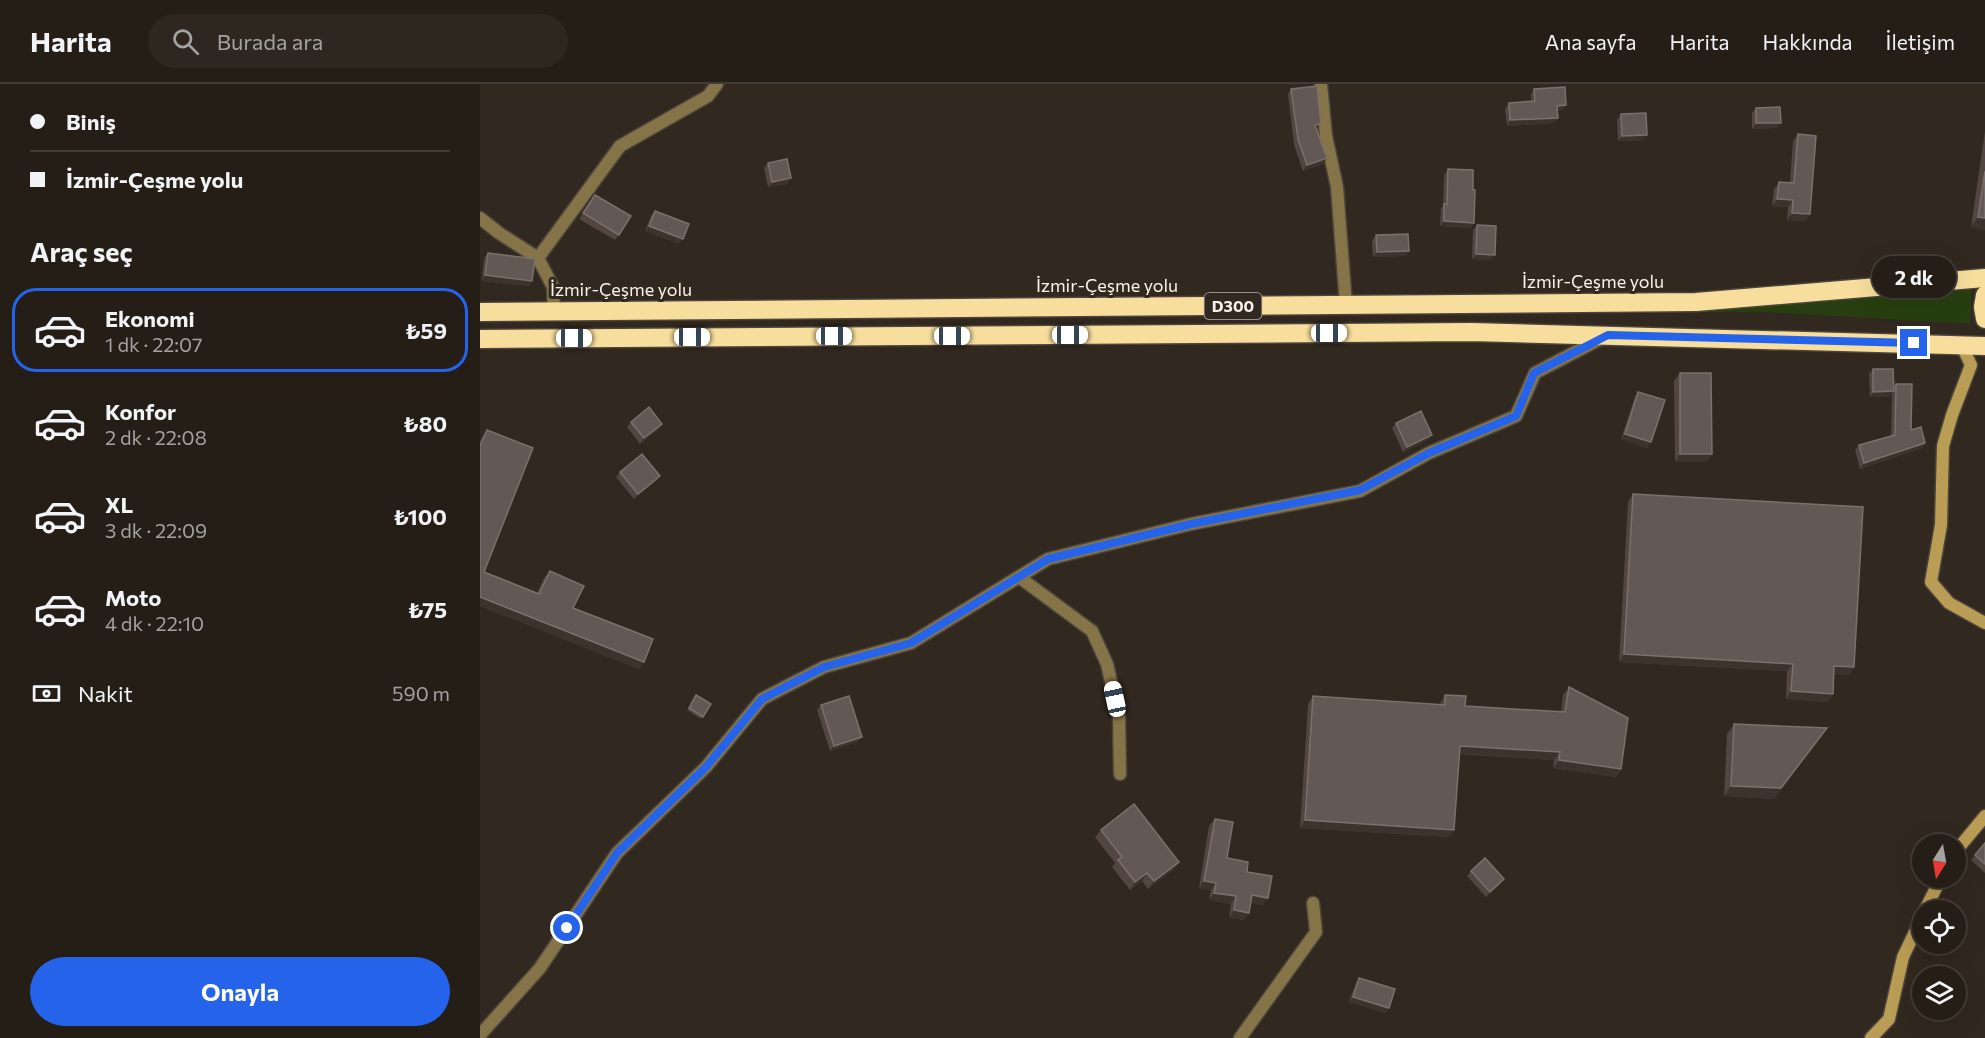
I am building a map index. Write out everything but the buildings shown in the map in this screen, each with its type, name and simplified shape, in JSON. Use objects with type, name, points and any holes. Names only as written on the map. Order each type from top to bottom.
[{"type":"highway","name":"İzmir-Çeşme yolu","points":[[480,312],[1696,302],[1985,278]]},
{"type":"highway","points":[[1985,295],[1983,307],[1985,319]]},
{"type":"highway","name":"D300","points":[[480,339],[1459,332],[1985,346]]},
{"type":"street","points":[[538,258],[620,146],[708,96],[717,84]]},
{"type":"street","points":[[1321,84],[1326,136],[1337,187],[1346,305]]},
{"type":"street","points":[[480,218],[538,258],[553,287],[554,312]]},
{"type":"street","points":[[480,1035],[540,968],[617,853],[706,767],[762,699],[824,667],[911,643],[1048,559],[1191,524],[1360,490],[1429,453],[1516,416],[1534,373],[1608,335]]},
{"type":"street","points":[[1960,344],[1971,365],[1943,446],[1941,525],[1931,582],[1949,603],[1985,623]]},
{"type":"street","points":[[1019,577],[1092,631],[1107,664],[1119,717],[1120,774]]},
{"type":"street","points":[[1966,839],[1985,816]]},
{"type":"street","points":[[1240,1038],[1316,932],[1313,903]]},
{"type":"street","points":[[1870,1038],[1889,1019],[1903,957],[1912,938]]},
{"type":"green space","points":[[1972,284],[1970,324],[1767,312],[1669,312],[1669,306]]},
{"type":"route","points":[[567,928],[617,853],[706,767],[762,699],[824,667],[911,643],[1048,559],[1191,524],[1360,490],[1429,453],[1516,416],[1534,373],[1608,335],[1914,343]]}]
